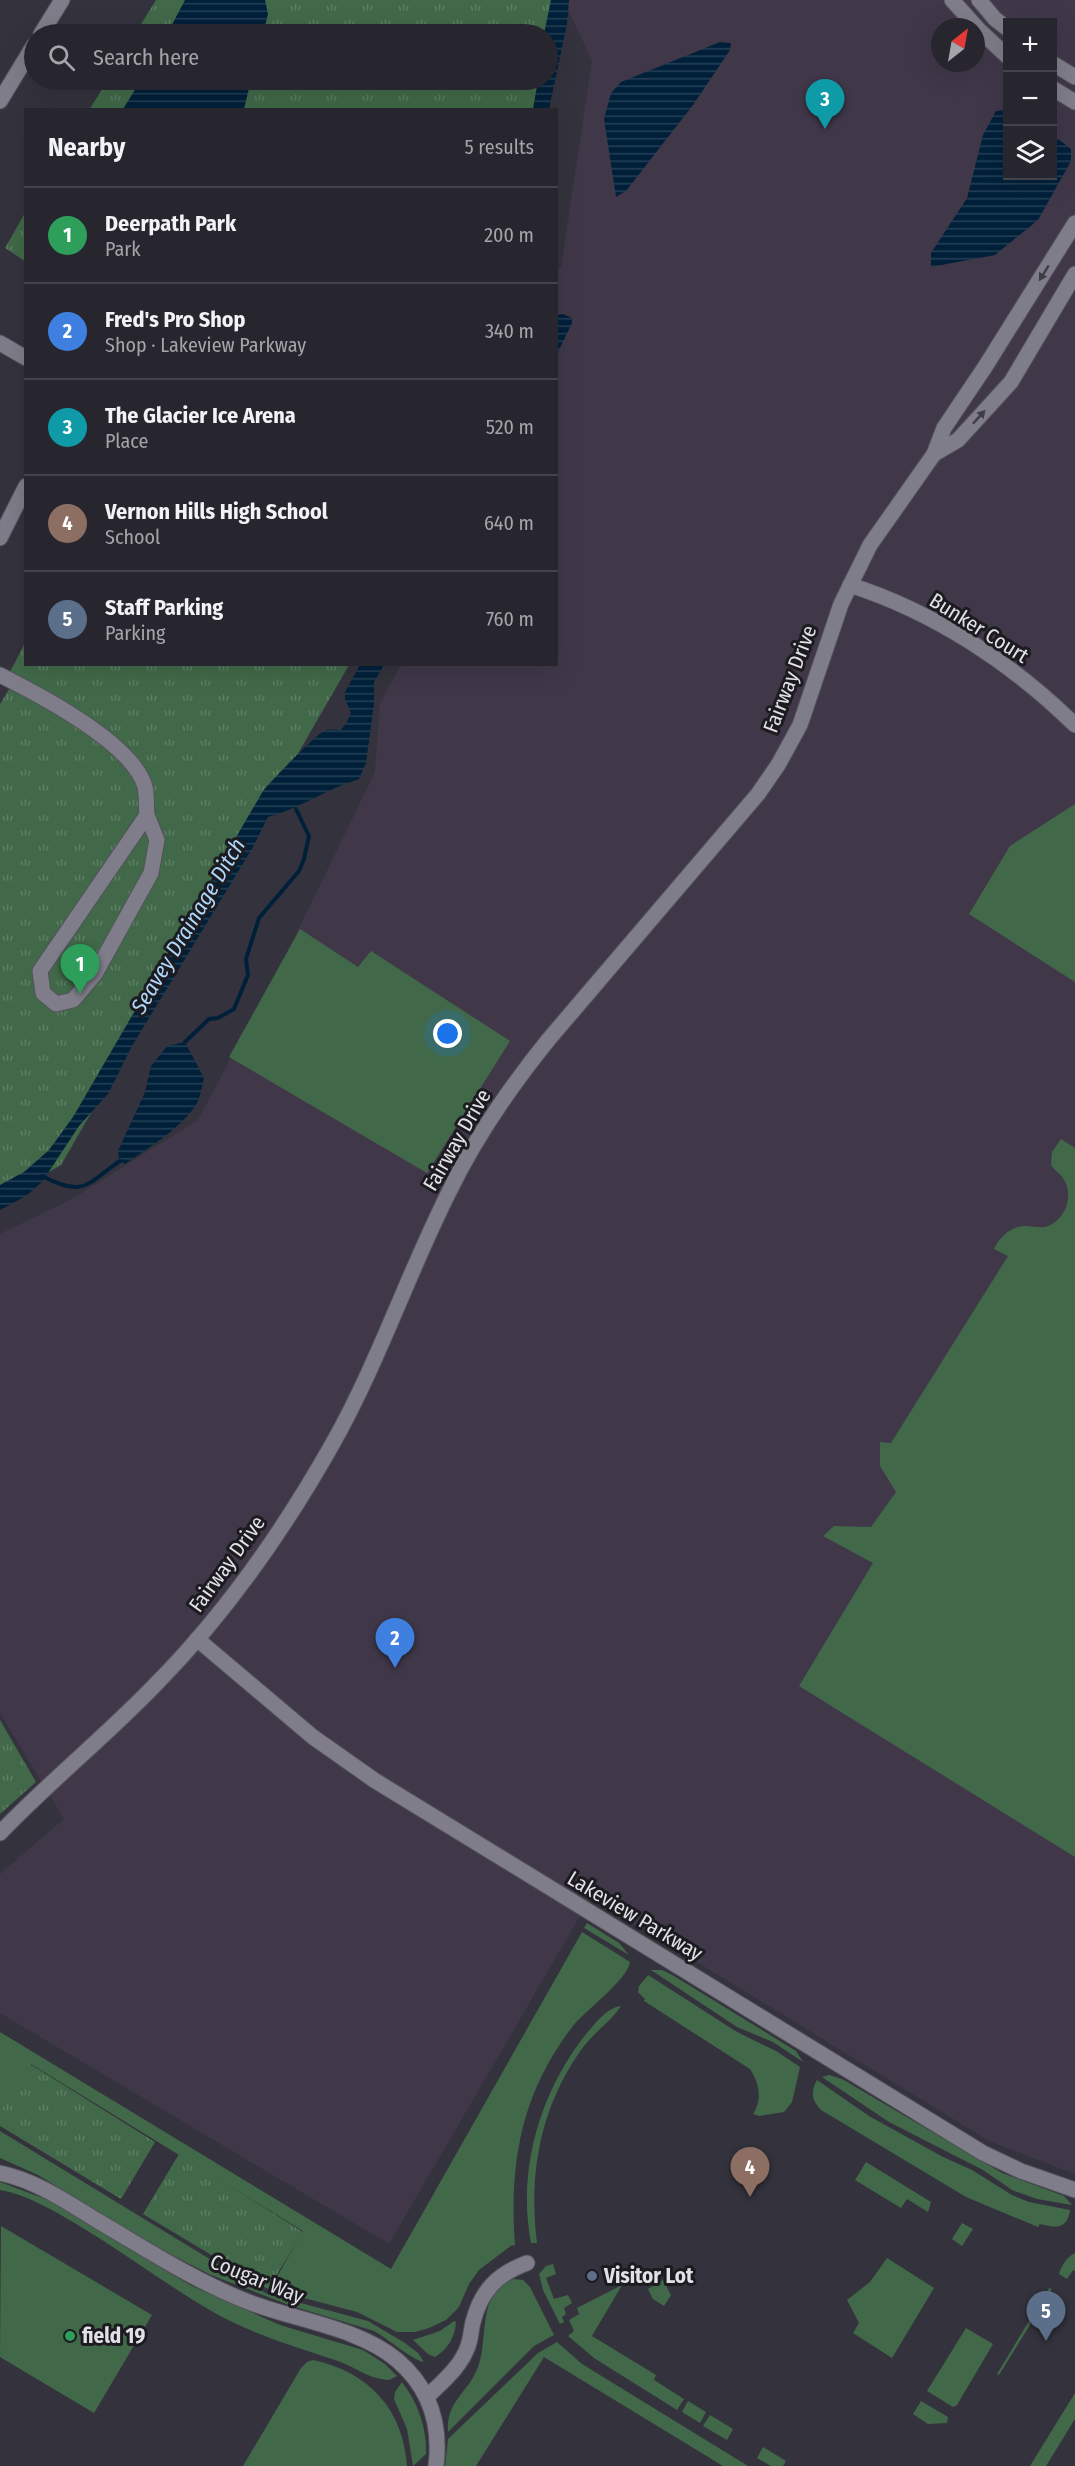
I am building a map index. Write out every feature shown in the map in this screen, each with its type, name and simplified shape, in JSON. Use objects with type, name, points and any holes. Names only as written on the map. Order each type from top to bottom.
[{"type":"street","points":[[47,24],[62,0]]},
{"type":"street","points":[[952,0],[1003,52]]},
{"type":"street","points":[[980,0],[1003,25]]},
{"type":"street","points":[[0,101],[24,61]]},
{"type":"street","points":[[1057,66],[1075,77]]},
{"type":"street","points":[[1057,91],[1075,102]]},
{"type":"street","name":"Fairway Drive","points":[[0,1833],[117,1724],[197,1639],[253,1568],[289,1515],[332,1444],[366,1381],[448,1194],[481,1133],[519,1076],[556,1030],[758,794],[778,765],[800,725],[825,646],[850,585],[870,545],[934,454],[944,428],[1075,223]]},
{"type":"street","name":"Fairway Drive","points":[[934,454],[958,440],[1011,382],[1075,274]]},
{"type":"street","points":[[0,343],[24,357]]},
{"type":"street","points":[[0,538],[5,515],[24,489]]},
{"type":"street","name":"Bunker Court","points":[[850,585],[925,617],[963,637],[1024,679],[1075,725]]},
{"type":"street","points":[[0,675],[60,707],[126,756],[144,785],[147,815],[158,840],[151,873],[95,974],[73,1000],[56,1004],[43,993],[40,971],[147,815]]},
{"type":"street","name":"Lakeview Parkway","points":[[197,1639],[313,1737],[411,1804],[983,2153],[1021,2171],[1075,2190]]},
{"type":"street","name":"Cougar Way","points":[[0,2173],[48,2191],[210,2285],[282,2314],[374,2344],[404,2367],[427,2397],[435,2415],[438,2446],[436,2466]]},
{"type":"street","points":[[427,2397],[457,2366],[468,2346],[473,2320],[485,2290],[506,2270],[527,2263]]},
{"type":"shaded area","points":[[564,0],[1075,0],[1075,2174],[989,2141],[591,1897],[389,2244],[0,2013],[0,1874],[64,1819],[0,1713],[0,1234],[72,1199],[198,1120],[288,951],[375,772],[380,703],[400,666],[558,666],[558,270],[561,268],[592,61]]},
{"type":"green space","points":[[156,0],[564,0],[558,34],[558,24],[141,24]]},
{"type":"green space","points":[[102,90],[548,90],[545,108],[90,108]]},
{"type":"green space","points":[[24,215],[24,260],[5,248]]},
{"type":"green space","points":[[24,645],[24,666],[348,666],[61,1165],[0,1200],[0,704],[11,686],[11,670]]},
{"type":"green space","points":[[1075,804],[1075,982],[969,914],[1010,846]]},
{"type":"green space","points":[[300,929],[358,967],[371,951],[510,1041],[427,1173],[229,1057]]},
{"type":"green space","points":[[1061,1139],[1075,1148],[1075,1857],[799,1686],[873,1563],[823,1536],[834,1526],[871,1527],[896,1492],[880,1466],[880,1442],[891,1443],[1008,1256],[994,1249],[1000,1240],[1016,1228],[1045,1227],[1058,1220],[1063,1214],[1068,1192],[1062,1176],[1051,1165],[1052,1152]]},
{"type":"green space","points":[[0,1720],[36,1782],[0,1814]]},
{"type":"green space","points":[[587,1923],[619,1943],[629,1955],[584,1928]]},
{"type":"green space","points":[[582,1932],[630,1962],[628,1969],[615,1986],[573,2026],[555,2051],[530,2103],[522,2130],[514,2186],[515,2246],[512,2245],[479,2270],[469,2284],[459,2307],[446,2320],[429,2328],[415,2332],[397,2332],[357,2312],[270,2289],[303,2231],[31,2064],[0,2113],[0,2032],[391,2269]]},
{"type":"green space","points":[[651,1970],[662,1970],[674,1976],[796,2051],[803,2062],[773,2042],[737,2027]]},
{"type":"green space","points":[[648,1975],[737,2032],[776,2051],[800,2067],[792,2102],[784,2112],[759,2116],[753,2114],[758,2103],[759,2091],[750,2069],[644,2001],[645,1999],[638,1992],[639,1986]]},
{"type":"green space","points":[[621,2006],[584,2046],[557,2091],[541,2140],[534,2190],[537,2243],[531,2243],[527,2215],[527,2188],[530,2160],[545,2106],[556,2081],[586,2034],[606,2013]]},
{"type":"green space","points":[[30,2064],[155,2142],[121,2199],[0,2126],[0,2112]]},
{"type":"green space","points":[[829,2075],[842,2079],[1002,2173],[1064,2196],[1072,2205],[1037,2199],[1012,2190],[983,2170],[889,2122],[822,2077]]},
{"type":"green space","points":[[817,2080],[869,2116],[943,2157],[972,2170],[1012,2195],[1029,2202],[1070,2210],[1069,2217],[1060,2226],[1040,2224],[1038,2227],[966,2197],[821,2110],[813,2096],[813,2088]]},
{"type":"green space","points":[[0,2131],[267,2294],[368,2321],[405,2343],[418,2353],[424,2362],[374,2331],[289,2305],[211,2275],[158,2248],[38,2175],[0,2158]]},
{"type":"green space","points":[[179,2154],[303,2232],[268,2289],[143,2214]]},
{"type":"green space","points":[[866,2162],[931,2202],[928,2212],[907,2199],[901,2208],[855,2180]]},
{"type":"green space","points":[[0,2182],[48,2200],[190,2285],[280,2325],[363,2350],[385,2364],[397,2376],[389,2380],[368,2375],[342,2363],[254,2332],[223,2317],[60,2214],[31,2200],[0,2190]]},
{"type":"green space","points":[[962,2223],[973,2229],[962,2246],[952,2239]]},
{"type":"green space","name":"field 19","points":[[1,2226],[152,2315],[94,2413],[0,2357]]},
{"type":"green space","points":[[1075,2253],[1075,2271],[1073,2270],[1067,2279],[1059,2274],[1065,2262]]},
{"type":"green space","points":[[887,2258],[934,2288],[892,2358],[853,2333],[859,2323],[847,2300],[870,2282]]},
{"type":"green space","points":[[553,2264],[556,2274],[546,2278],[554,2299],[568,2295],[572,2303],[564,2308],[566,2314],[562,2317],[564,2322],[560,2324],[543,2290],[539,2274],[546,2266]]},
{"type":"green space","points":[[514,2279],[523,2280],[530,2287],[554,2335],[534,2346],[448,2432],[450,2412],[478,2367],[489,2305],[494,2294],[502,2285]]},
{"type":"green space","points":[[663,2280],[671,2295],[664,2306],[653,2299],[648,2289]]},
{"type":"green space","points":[[622,2285],[592,2336],[656,2375],[654,2380],[684,2399],[677,2410],[594,2358],[568,2336],[574,2331],[569,2320],[579,2314],[577,2308]]},
{"type":"green space","points":[[1049,2288],[1052,2289],[999,2375],[997,2374]]},
{"type":"green space","points":[[454,2321],[456,2322],[450,2342],[435,2357],[428,2354],[413,2340],[440,2331]]},
{"type":"green space","points":[[966,2328],[993,2344],[957,2405],[953,2407],[927,2391]]},
{"type":"green space","points":[[557,2342],[582,2364],[748,2466],[723,2466],[544,2357],[476,2466],[445,2466],[448,2439],[538,2353]]},
{"type":"green space","points":[[313,2360],[351,2374],[379,2396],[398,2427],[407,2466],[243,2466],[301,2368]]},
{"type":"green space","points":[[402,2382],[417,2407],[425,2435],[426,2454],[413,2466],[407,2429],[394,2399],[395,2392]]},
{"type":"green space","points":[[1075,2393],[1075,2419],[1046,2466],[1030,2466]]},
{"type":"green space","points":[[688,2401],[706,2412],[700,2423],[682,2412]]},
{"type":"green space","points":[[921,2401],[948,2417],[947,2423],[928,2424],[913,2414]]},
{"type":"green space","points":[[710,2415],[733,2429],[727,2440],[703,2426]]},
{"type":"green space","points":[[763,2447],[786,2461],[783,2466],[771,2466],[757,2458]]},
{"type":"water","points":[[185,0],[265,0],[268,14],[266,24],[172,24]]},
{"type":"water","points":[[551,0],[569,0],[567,24],[558,66],[558,24],[546,24]]},
{"type":"water","points":[[720,42],[731,43],[730,50],[693,105],[626,191],[616,197],[604,119],[611,93],[621,82]]},
{"type":"water","points":[[135,90],[249,90],[244,108],[124,108]]},
{"type":"water","points":[[536,90],[553,90],[549,108],[533,108]]},
{"type":"water","points":[[1003,110],[1003,180],[1057,180],[1057,138],[1071,149],[1071,161],[1038,220],[995,255],[931,267],[931,253],[967,198],[983,135],[996,111]]},
{"type":"water","points":[[563,314],[572,318],[572,323],[558,352],[558,315]]},
{"type":"water","name":"Seavey Drainage Ditch","points":[[359,666],[383,666],[374,682],[374,704],[366,763],[359,779],[292,809],[268,817],[253,847],[132,1046],[108,1094],[79,1126],[42,1182],[26,1196],[0,1210],[0,1185],[24,1172],[49,1150],[73,1117],[263,791],[321,733],[328,730],[341,730],[347,722],[351,713],[345,699],[345,692]]},
{"type":"water","points":[[185,1042],[204,1078],[198,1101],[193,1110],[176,1127],[125,1164],[119,1160],[118,1151],[145,1092],[151,1066],[167,1046]]},
{"type":"waterway","points":[[185,1042],[209,1019],[218,1018],[234,1009],[248,975],[246,959],[259,918],[299,871],[304,859],[309,836],[296,809]]},
{"type":"waterway","points":[[42,1176],[56,1183],[77,1187],[92,1182],[120,1161]]},
{"type":"place","name":"The Glacier Ice Arena","points":[[825,129]]},
{"type":"place","name":"Deerpath Park","points":[[80,994]]},
{"type":"place","name":"Fred's Pro Shop","points":[[395,1668]]},
{"type":"place","name":"Vernon Hills High School","points":[[750,2197]]},
{"type":"place","name":"Visitor Lot","points":[[592,2276]]},
{"type":"place","name":"field 19","points":[[70,2336]]},
{"type":"place","name":"Staff Parking","points":[[1046,2341]]}]
